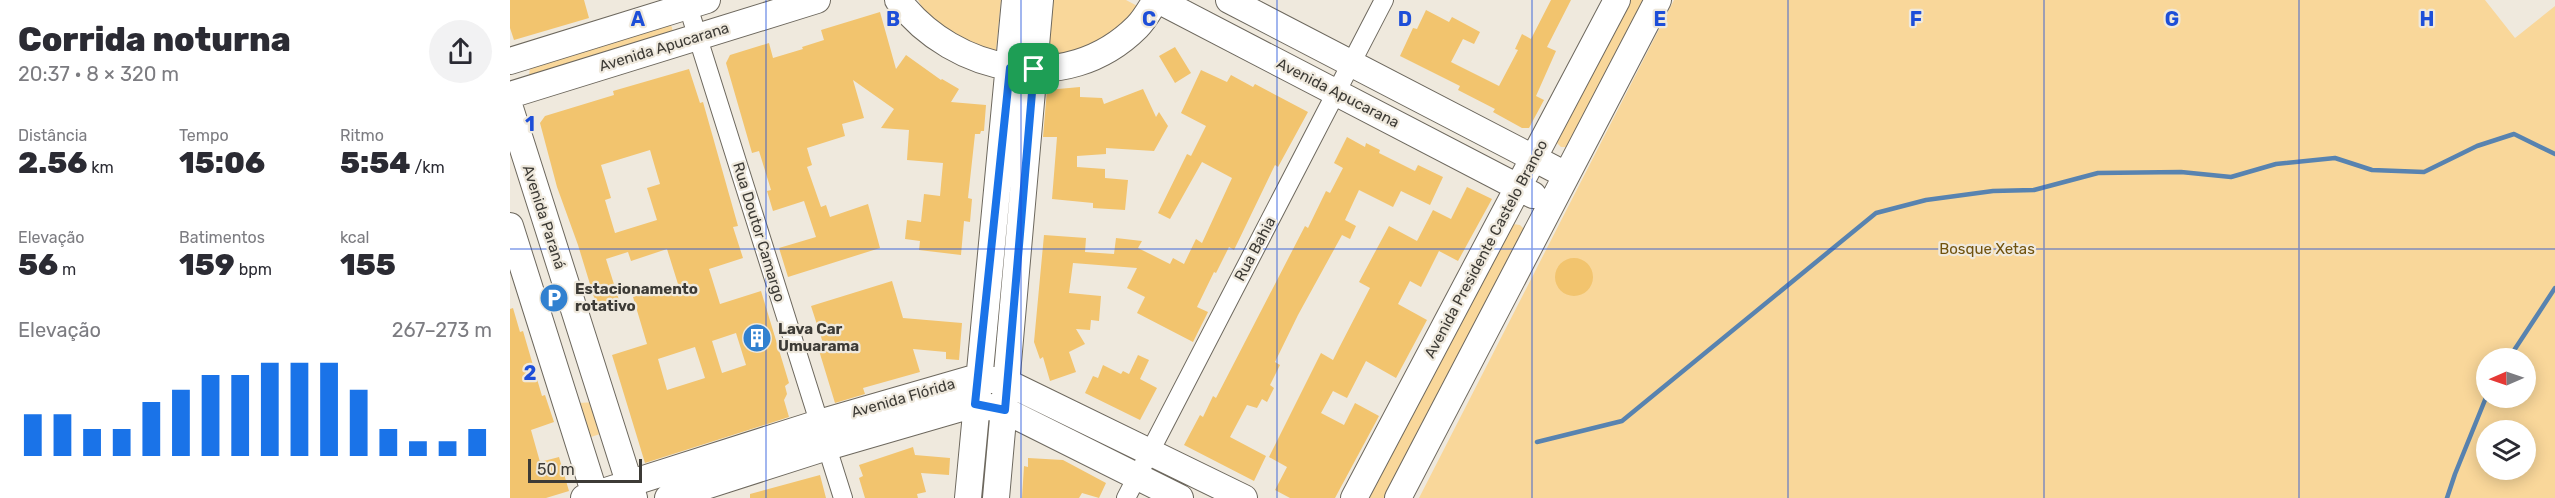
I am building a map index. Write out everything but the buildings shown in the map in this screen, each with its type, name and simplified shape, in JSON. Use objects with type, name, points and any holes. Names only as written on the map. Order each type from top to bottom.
[{"type":"street","name":"Avenida Apucarana","points":[[510,95],[698,37],[763,8],[818,0]]},
{"type":"street","points":[[898,0],[916,21],[938,39],[975,59],[1022,69],[1072,64],[1104,50],[1138,26],[1157,0]]},
{"type":"street","points":[[996,498],[1008,383],[1022,69],[1015,0]]},
{"type":"street","points":[[968,498],[978,377],[1022,69],[1040,0]]},
{"type":"street","name":"Avenida Apucarana","points":[[1157,0],[1550,205]]},
{"type":"street","points":[[1229,0],[1566,175]]},
{"type":"street","name":"Rua Bahia","points":[[1126,498],[1384,0]]},
{"type":"street","name":"Avenida Presidente Castelo Branco","points":[[1354,498],[1617,0]]},
{"type":"street","points":[[1398,498],[1658,0]]},
{"type":"street","points":[[510,61],[694,2]]},
{"type":"street","name":"Rua Doutor Camargo","points":[[694,2],[698,37],[843,498]]},
{"type":"street","name":"Avenida Paraná","points":[[510,108],[519,170],[632,491]]},
{"type":"street","points":[[510,226],[576,435],[591,497]]},
{"type":"street","name":"Avenida Flórida","points":[[591,497],[632,491],[819,423],[978,377],[1008,383],[1244,498]]},
{"type":"street","name":"Avenida Flórida","points":[[668,498],[826,447],[975,404],[1005,410],[1180,498]]},
{"type":"street","points":[[576,435],[583,441],[601,440],[608,433],[610,424]]},
{"type":"green space","points":[[918,0],[1001,0],[996,51],[952,33],[932,19]]},
{"type":"green space","points":[[1047,0],[1126,0],[1143,9],[1096,46],[1043,59]]},
{"type":"green space","points":[[1627,0],[1649,0],[1568,147],[1561,147],[1555,141]]},
{"type":"green space","name":"Bosque Xetas","points":[[1674,0],[2485,0],[2515,38],[2555,6],[2555,498],[1419,498]]},
{"type":"green space","points":[[668,24],[672,27],[673,35],[534,82],[529,76],[530,67]]},
{"type":"green space","points":[[1513,224],[1520,225],[1525,230],[1386,498],[1368,498]]},
{"type":"green space","points":[[597,402],[603,429],[600,434],[591,437],[587,435],[578,403]]},
{"type":"waterway","points":[[1537,442],[1622,421],[1876,213],[1926,200],[1993,191],[2034,190],[2098,173],[2181,172],[2231,177],[2276,164],[2335,158],[2372,170],[2424,172],[2477,146],[2514,134],[2555,154]]},
{"type":"waterway","points":[[2516,348],[2555,288]]},
{"type":"waterway","points":[[2447,498],[2482,408]]},
{"type":"place","name":"Estacionamento rotativo","points":[[554,298]]},
{"type":"place","name":"Lava Car Umuarama","points":[[757,338]]},
{"type":"route","points":[[1010,68],[1034,69],[1005,410],[975,404],[1010,68]]}]
